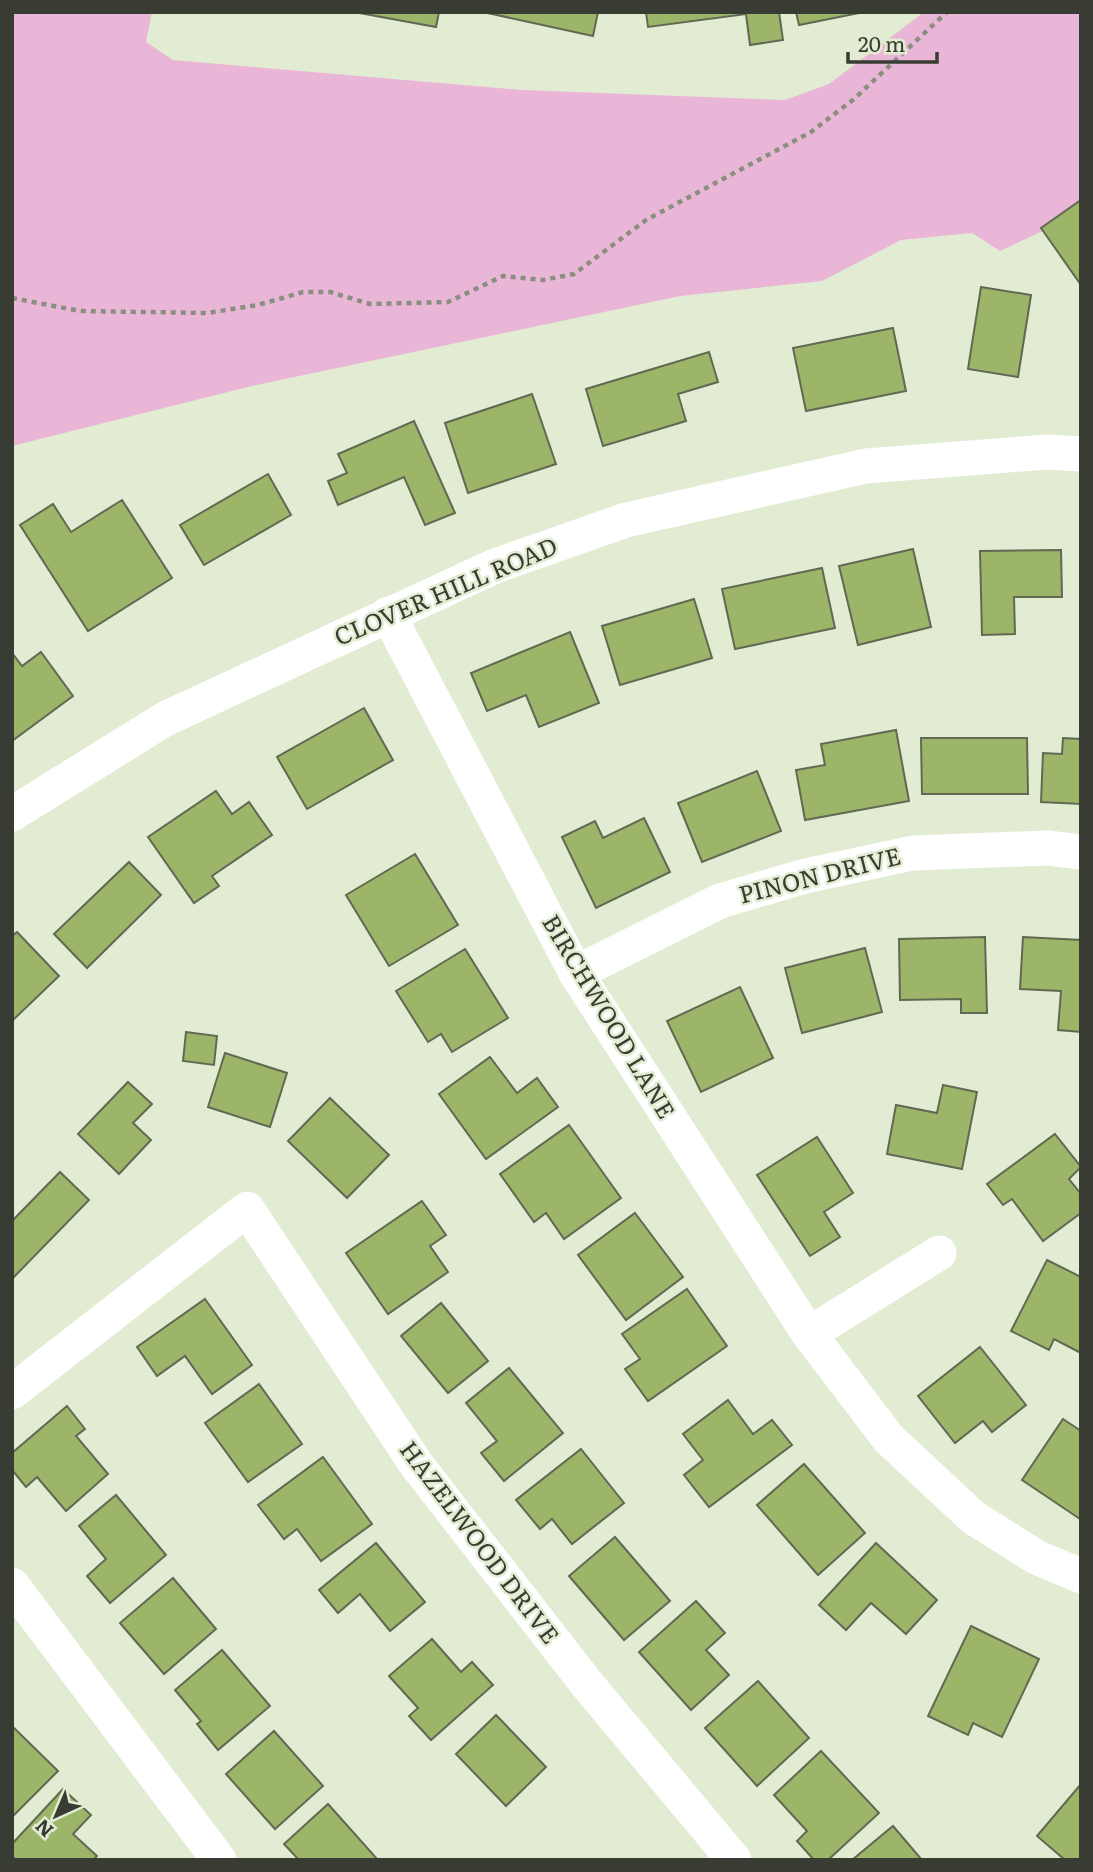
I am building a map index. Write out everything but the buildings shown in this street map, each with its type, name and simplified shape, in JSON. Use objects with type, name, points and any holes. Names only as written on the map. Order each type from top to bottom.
[{"type":"street","name":"CLOVER HILL ROAD","points":[[12,814],[165,719],[495,566],[626,520],[866,466],[1047,452],[1081,454]]},
{"type":"street","name":"BIRCHWOOD LANE","points":[[388,614],[576,973],[809,1334],[889,1438],[974,1518],[1036,1557],[1081,1576]]},
{"type":"street","name":"PINON DRIVE","points":[[576,973],[720,901],[805,876],[913,853],[1047,848],[1081,852]]},
{"type":"street","name":"HAZELWOOD DRIVE","points":[[12,1392],[247,1209],[416,1464],[587,1684],[734,1860]]},
{"type":"street","points":[[809,1334],[939,1253]]},
{"type":"street","points":[[12,1585],[219,1860]]},
{"type":"path","points":[[12,298],[80,311],[207,313],[258,304],[303,292],[330,292],[370,304],[448,302],[503,276],[543,280],[574,274],[646,220],[811,132],[854,99],[947,12]]},
{"type":"shaded area","points":[[12,12],[152,12],[146,42],[173,60],[522,90],[785,100],[829,84],[924,12],[1081,12],[1081,213],[1000,251],[972,233],[901,240],[822,281],[680,296],[252,386],[12,446]]}]
